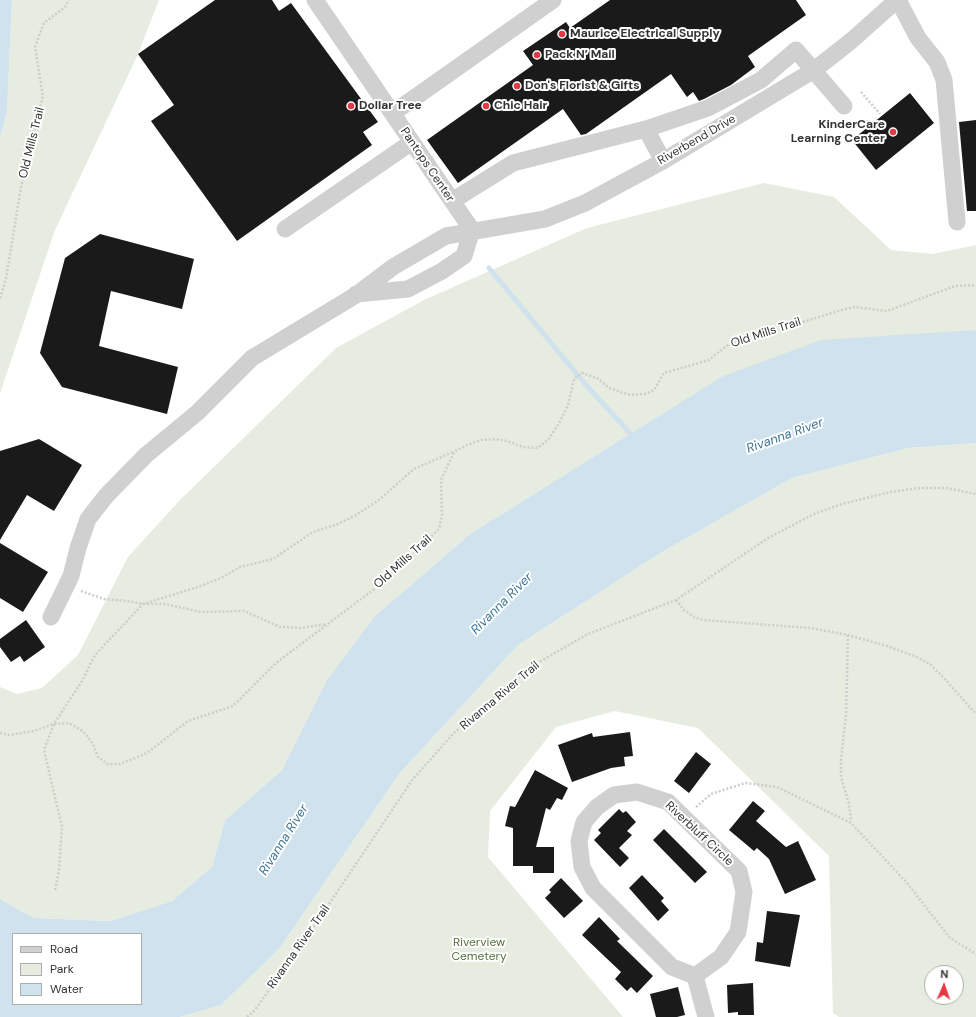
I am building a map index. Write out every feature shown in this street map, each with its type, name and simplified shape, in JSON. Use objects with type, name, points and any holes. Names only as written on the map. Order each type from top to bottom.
[{"type":"street","name":"Pantops Center","points":[[316,0],[472,230]]},
{"type":"street","points":[[392,114],[553,0]]},
{"type":"street","points":[[897,0],[918,38],[937,62],[944,80],[957,222]]},
{"type":"street","name":"Riverbend Drive","points":[[51,617],[66,585],[88,519],[106,496],[146,455],[197,413],[252,358],[356,294],[393,267],[446,236],[472,230],[545,219],[585,203],[663,161],[814,70],[851,41],[897,0]]},
{"type":"street","points":[[452,201],[513,163],[646,129],[708,108],[761,80],[796,50],[844,106]]},
{"type":"street","points":[[646,129],[663,161]]},
{"type":"street","points":[[285,229],[412,142]]},
{"type":"street","points":[[356,294],[408,289],[442,271],[464,256],[472,230]]},
{"type":"street","name":"Riverbluff Circle","points":[[637,792],[668,802],[739,871],[744,892],[738,932],[721,957],[695,976],[672,967],[593,888],[582,867],[579,841],[584,822],[597,807],[614,795],[637,792]]},
{"type":"street","points":[[695,976],[706,1017]]},
{"type":"path","name":"Old Mills Trail","points":[[0,298],[6,279],[21,187],[43,96],[35,47],[44,23],[65,7],[69,0]]},
{"type":"path","points":[[861,92],[880,114]]},
{"type":"path","name":"Old Mills Trail","points":[[0,733],[9,735],[33,731],[54,724],[69,722],[83,731],[93,744],[98,757],[107,764],[120,764],[147,754],[188,721],[233,706],[276,663],[389,578],[439,529],[442,515],[441,480],[454,452],[481,440],[495,439],[507,441],[523,447],[538,448],[548,440],[568,405],[574,379],[582,373],[597,378],[609,388],[630,395],[645,394],[654,390],[664,373],[709,360],[726,346],[854,307],[887,311],[955,286],[976,285]]},
{"type":"path","points":[[55,890],[59,870],[62,827],[44,750],[54,724],[82,681],[94,655],[143,604],[204,585],[221,578],[240,567],[273,559],[313,532],[338,524],[356,515],[379,500],[414,469],[454,452]]},
{"type":"path","name":"Rivanna River Trail","points":[[247,1017],[255,1010],[319,919],[400,797],[425,764],[453,734],[506,687],[536,664],[562,648],[616,623],[652,611],[676,600],[763,542],[814,514],[842,504],[890,492],[920,488],[946,488],[976,494]]},
{"type":"path","points":[[66,585],[104,599],[143,604],[165,604],[201,612],[244,611],[280,627],[301,628],[326,624]]},
{"type":"path","points":[[676,600],[684,610],[703,620],[778,625],[848,636],[887,646],[917,657],[930,664],[976,714]]},
{"type":"path","points":[[848,636],[841,778],[850,804],[851,823]]},
{"type":"path","points":[[684,817],[711,794],[745,783],[777,787],[851,823],[907,883],[950,938],[976,954]]},
{"type":"green space","points":[[12,0],[159,0],[138,54],[55,230],[0,393],[0,138],[7,112]]},
{"type":"green space","points":[[764,183],[834,197],[891,250],[933,254],[976,245],[976,330],[941,333],[721,377],[470,534],[375,616],[327,680],[282,770],[225,820],[212,867],[172,901],[111,921],[34,918],[0,899],[0,687],[17,694],[42,688],[78,655],[128,557],[180,500],[336,348],[424,300],[587,228]]},
{"type":"green space","name":"Riverview Cemetery","points":[[976,443],[976,1017],[839,1017],[833,1013],[829,856],[698,728],[615,711],[556,727],[490,811],[488,857],[623,1017],[180,1017],[221,1005],[279,949],[399,774],[518,645],[662,552],[792,478],[908,448]]},
{"type":"water","points":[[0,0],[12,0],[7,112],[0,138]]},
{"type":"water","name":"Rivanna River","points":[[976,330],[976,443],[908,448],[792,478],[662,552],[518,645],[399,774],[279,949],[221,1005],[180,1017],[0,1017],[0,899],[34,918],[111,921],[172,901],[212,867],[225,820],[282,770],[327,680],[375,616],[470,534],[721,377],[821,340]]},
{"type":"building","points":[[215,0],[272,0],[279,11],[291,3],[378,122],[363,132],[372,145],[237,241],[151,121],[174,105],[138,54]]},
{"type":"building","points":[[610,0],[796,0],[806,15],[748,56],[755,67],[731,85],[704,99],[699,101],[693,92],[687,97],[671,74],[586,134],[581,135],[563,109],[458,183],[427,140],[533,65],[523,51],[566,22],[570,28]]},
{"type":"building","name":"KinderCare Learning Center","points":[[910,93],[934,123],[876,170],[852,140]]},
{"type":"building","points":[[976,120],[976,211],[967,211],[959,122]]},
{"type":"building","points":[[100,234],[194,259],[182,309],[111,291],[99,346],[178,367],[167,414],[62,387],[40,353],[65,258]]},
{"type":"building","points":[[39,439],[82,465],[54,511],[27,495],[0,540],[0,451]]},
{"type":"building","points":[[0,543],[48,572],[23,612],[0,598]]},
{"type":"building","points":[[26,620],[45,647],[24,662],[20,656],[11,662],[0,647],[0,639]]},
{"type":"building","points":[[630,732],[633,756],[624,757],[625,766],[611,768],[572,782],[558,745],[592,733],[593,737]]},
{"type":"building","points":[[696,752],[711,764],[689,793],[674,781]]},
{"type":"building","points":[[535,770],[568,788],[562,800],[557,798],[550,810],[546,808],[536,847],[554,847],[554,873],[533,873],[533,866],[513,866],[513,828],[505,826],[510,806],[515,807]]},
{"type":"building","points":[[753,801],[765,811],[756,821],[786,847],[798,841],[816,880],[785,894],[769,859],[757,848],[754,851],[729,830]]},
{"type":"building","points":[[619,809],[623,813],[626,811],[636,822],[627,831],[632,835],[619,848],[629,858],[620,867],[594,840],[601,833],[598,830]]},
{"type":"building","points":[[664,829],[707,872],[695,883],[653,840]]},
{"type":"building","points":[[642,875],[664,898],[661,901],[669,910],[658,921],[629,888]]},
{"type":"building","points":[[561,878],[583,901],[564,918],[545,898],[551,892],[549,890]]},
{"type":"building","points":[[767,911],[800,915],[790,967],[755,961],[757,942],[763,943]]},
{"type":"building","points":[[599,917],[620,939],[617,941],[653,976],[637,993],[631,987],[627,991],[615,979],[621,972],[582,935]]},
{"type":"building","points":[[753,983],[754,1015],[738,1015],[738,1012],[728,1013],[727,985]]},
{"type":"building","points":[[678,987],[685,1015],[677,1017],[656,1017],[650,994]]},
{"type":"waterway","points":[[489,268],[586,385],[630,433]]},
{"type":"place","name":"Maurice Electrical Supply","points":[[562,34]]},
{"type":"place","name":"Pack N’ Mail","points":[[537,55]]},
{"type":"place","name":"Don's Florist & Gifts","points":[[517,86]]},
{"type":"place","name":"Dollar Tree","points":[[351,106]]},
{"type":"place","name":"Chic Hair","points":[[486,106]]},
{"type":"place","name":"KinderCare Learning Center","points":[[893,132]]}]
